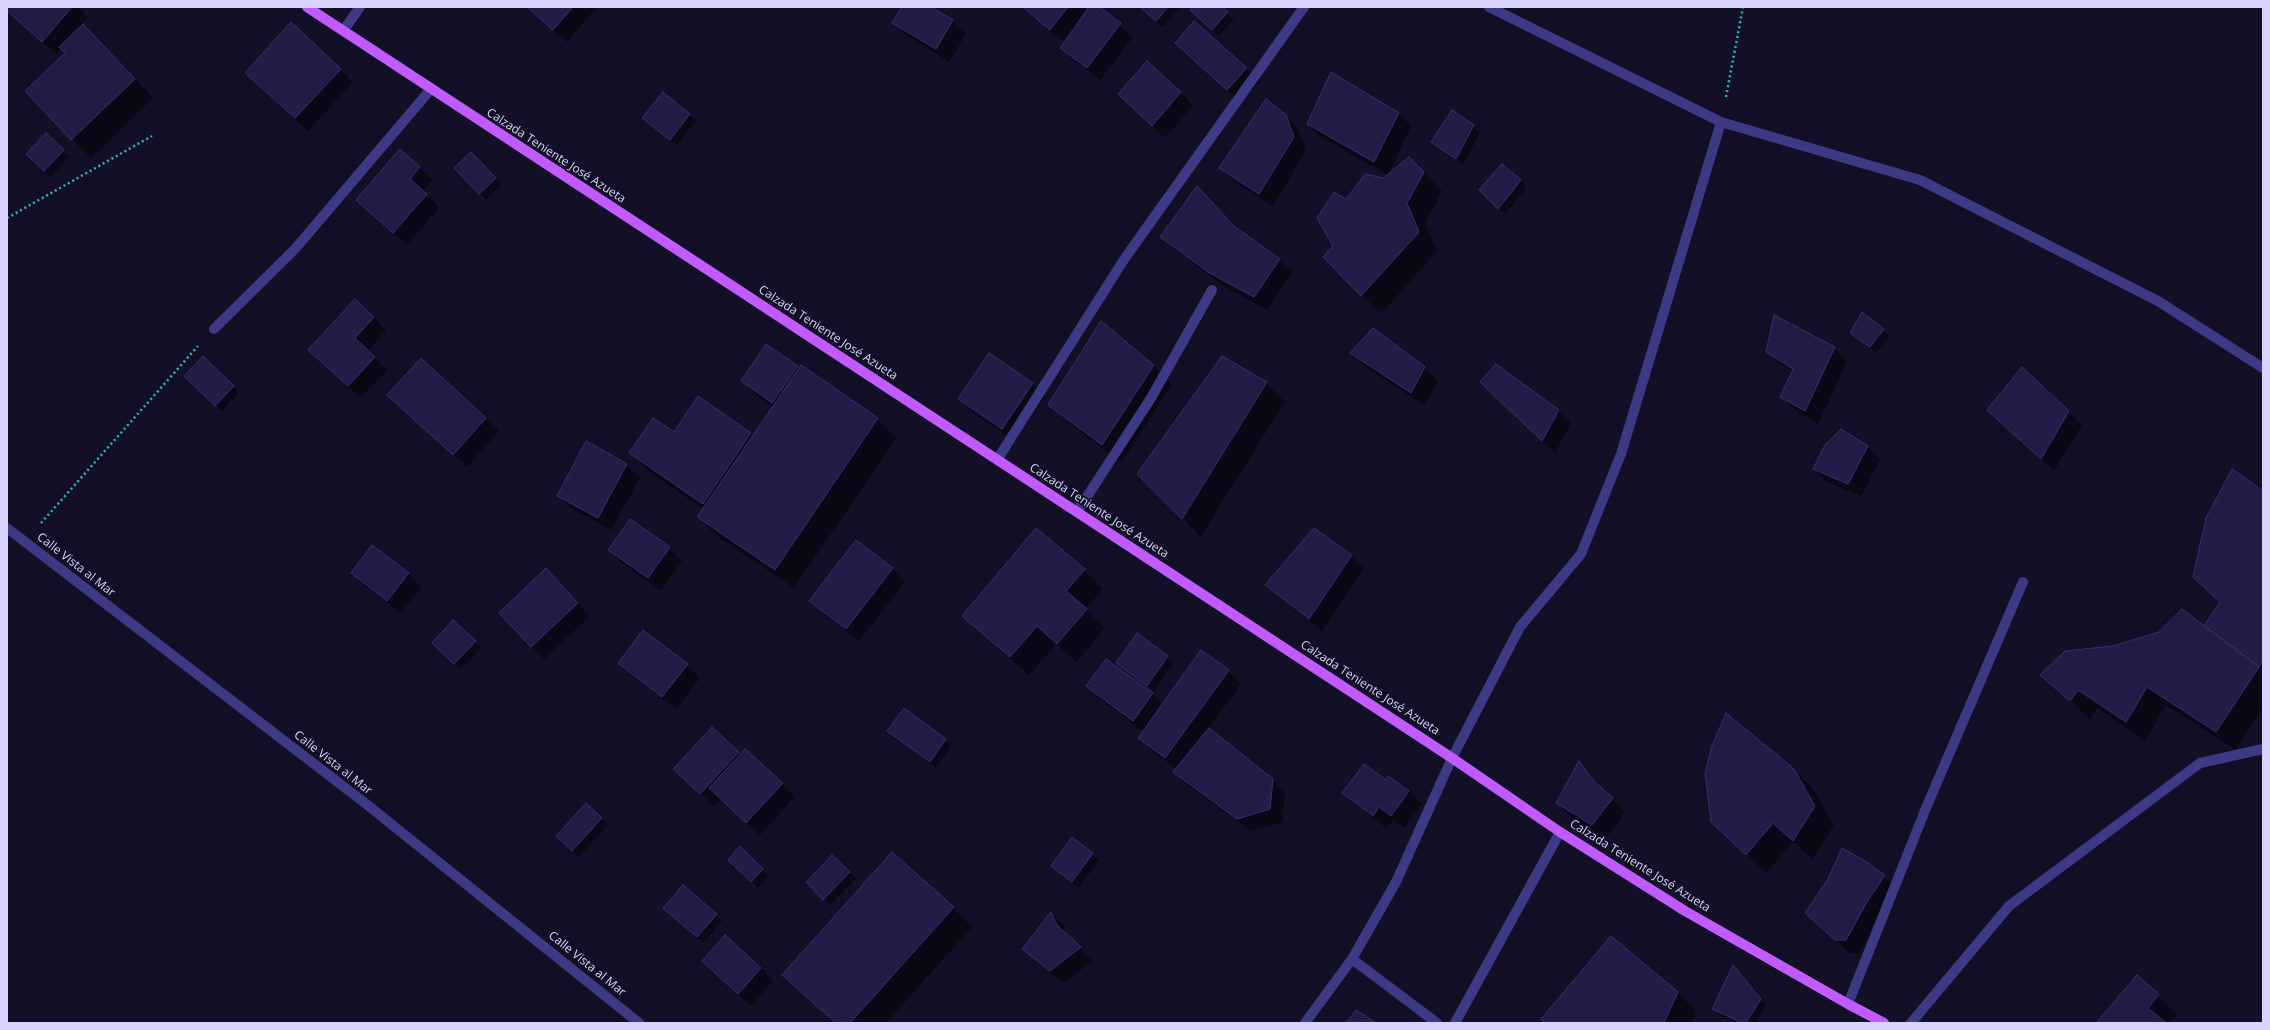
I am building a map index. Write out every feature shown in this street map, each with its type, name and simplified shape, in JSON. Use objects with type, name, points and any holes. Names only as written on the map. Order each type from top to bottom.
[{"type":"main road","name":"Calzada Teniente José Azueta","points":[[306,7],[1452,758],[1560,832],[1685,911],[1884,1023]]},
{"type":"street","points":[[343,31],[360,7]]},
{"type":"street","points":[[997,460],[1125,258],[1304,7]]},
{"type":"street","points":[[1489,7],[1721,122],[1920,180],[2158,301],[2263,368]]},
{"type":"street","points":[[214,329],[295,249],[431,89]]},
{"type":"street","points":[[1305,1023],[1352,960],[1396,882],[1452,758],[1520,627],[1581,554],[1620,454],[1721,122]]},
{"type":"street","points":[[1077,512],[1151,398],[1212,290]]},
{"type":"street","name":"Calle Vista al Mar","points":[[7,528],[365,803],[639,1023]]},
{"type":"street","points":[[1848,1004],[1926,808],[2023,582]]},
{"type":"street","points":[[1911,1023],[2008,906],[2200,763],[2263,749]]},
{"type":"street","points":[[1455,1023],[1560,832]]},
{"type":"street","points":[[1352,960],[1438,1023]]},
{"type":"path","points":[[1721,122],[1743,7]]},
{"type":"path","points":[[7,218],[152,136]]},
{"type":"path","points":[[24,541],[214,329]]},
{"type":"building","points":[[7,7],[72,7],[42,42],[7,11]]},
{"type":"building","points":[[527,7],[573,7],[553,30]]},
{"type":"building","points":[[902,7],[931,7],[953,20],[936,49],[892,23]]},
{"type":"building","points":[[1022,7],[1068,7],[1050,30]]},
{"type":"building","points":[[1089,7],[1099,7],[1121,23],[1087,68],[1060,48]]},
{"type":"building","points":[[1140,7],[1168,7],[1156,21]]},
{"type":"building","points":[[1192,7],[1222,7],[1228,12],[1212,30],[1190,10]]},
{"type":"building","points":[[1194,21],[1247,68],[1227,90],[1175,43]]},
{"type":"building","points":[[291,22],[341,69],[295,118],[245,73]]},
{"type":"building","points":[[83,24],[135,79],[71,140],[25,91],[65,53],[59,47]]},
{"type":"building","points":[[1147,61],[1181,92],[1152,126],[1118,94]]},
{"type":"building","points":[[1331,72],[1399,113],[1374,162],[1307,124]]},
{"type":"building","points":[[663,92],[690,114],[670,140],[642,118]]},
{"type":"building","points":[[1266,99],[1286,115],[1294,137],[1259,194],[1219,168]]},
{"type":"building","points":[[1452,110],[1474,125],[1456,159],[1431,142]]},
{"type":"building","points":[[46,133],[64,150],[44,171],[26,154]]},
{"type":"building","points":[[400,149],[420,167],[410,179],[427,194],[393,233],[356,200]]},
{"type":"building","points":[[471,152],[496,178],[479,194],[454,168]]},
{"type":"building","points":[[1409,157],[1424,172],[1407,203],[1419,232],[1361,296],[1323,257],[1333,246],[1317,218],[1334,192],[1346,199],[1365,174],[1383,178]]},
{"type":"building","points":[[1502,164],[1521,180],[1498,209],[1479,190]]},
{"type":"building","points":[[1197,186],[1234,226],[1280,259],[1254,297],[1208,272],[1160,237]]},
{"type":"building","points":[[355,299],[374,317],[355,338],[375,357],[348,386],[308,350]]},
{"type":"building","points":[[1862,312],[1884,329],[1870,347],[1850,333]]},
{"type":"building","points":[[1774,315],[1835,347],[1805,411],[1780,397],[1793,369],[1766,352]]},
{"type":"building","points":[[1101,321],[1154,365],[1102,445],[1048,405]]},
{"type":"building","points":[[1373,328],[1425,367],[1411,393],[1350,353]]},
{"type":"building","points":[[766,344],[798,366],[772,403],[741,381]]},
{"type":"building","points":[[989,353],[1033,383],[1002,429],[958,399]]},
{"type":"building","points":[[203,356],[234,386],[215,406],[184,376]]},
{"type":"building","points":[[1222,356],[1267,382],[1182,519],[1137,474]]},
{"type":"building","points":[[421,358],[486,418],[453,455],[387,395]]},
{"type":"building","points":[[1496,364],[1559,410],[1542,441],[1480,382]]},
{"type":"building","points":[[801,365],[878,418],[775,570],[697,517]]},
{"type":"building","points":[[2022,367],[2069,411],[2041,459],[1987,410]]},
{"type":"building","points":[[698,396],[751,433],[703,504],[629,453],[653,418],[674,432]]},
{"type":"building","points":[[1841,429],[1868,446],[1848,484],[1813,469],[1825,445]]},
{"type":"building","points":[[586,441],[627,464],[598,518],[557,496]]},
{"type":"building","points":[[2232,469],[2263,491],[2263,659],[2259,667],[2204,626],[2220,602],[2193,577],[2206,518]]},
{"type":"building","points":[[630,519],[670,547],[648,578],[608,550]]},
{"type":"building","points":[[1036,528],[1085,569],[1066,591],[1087,609],[1057,644],[1037,626],[1010,657],[962,616]]},
{"type":"building","points":[[1314,528],[1352,555],[1309,619],[1265,585]]},
{"type":"building","points":[[856,540],[893,568],[846,629],[809,601]]},
{"type":"building","points":[[372,545],[409,573],[387,601],[351,573]]},
{"type":"building","points":[[546,568],[578,603],[531,647],[499,613]]},
{"type":"building","points":[[2182,609],[2259,667],[2216,732],[2147,687],[2126,722],[2078,690],[2070,701],[2040,675],[2065,651],[2113,646],[2159,632]]},
{"type":"building","points":[[453,620],[476,641],[454,664],[432,643]]},
{"type":"building","points":[[643,630],[688,664],[662,697],[618,663]]},
{"type":"building","points":[[1137,633],[1168,656],[1147,686],[1116,663]]},
{"type":"building","points":[[1201,650],[1229,670],[1165,758],[1138,738]]},
{"type":"building","points":[[1106,659],[1153,693],[1133,721],[1086,686]]},
{"type":"building","points":[[904,708],[946,739],[930,762],[887,731]]},
{"type":"building","points":[[1726,713],[1794,769],[1815,806],[1793,841],[1773,823],[1746,855],[1711,822],[1705,773],[1712,746]]},
{"type":"building","points":[[712,727],[739,752],[700,794],[673,769]]},
{"type":"building","points":[[1209,728],[1273,779],[1270,809],[1237,819],[1173,772]]},
{"type":"building","points":[[745,749],[783,783],[746,823],[709,788]]},
{"type":"building","points":[[1579,761],[1594,781],[1613,798],[1592,825],[1556,803]]},
{"type":"building","points":[[1364,764],[1386,780],[1388,776],[1409,791],[1391,816],[1379,807],[1373,816],[1342,793]]},
{"type":"building","points":[[586,803],[602,818],[572,851],[556,836]]},
{"type":"building","points":[[1072,837],[1093,853],[1072,882],[1051,866]]},
{"type":"building","points":[[740,846],[763,869],[751,882],[728,860]]},
{"type":"building","points":[[1842,848],[1862,859],[1885,875],[1867,902],[1846,940],[1835,940],[1805,913],[1828,879]]},
{"type":"building","points":[[892,852],[954,907],[850,1023],[836,1023],[782,975]]},
{"type":"building","points":[[832,855],[850,872],[823,900],[806,882]]},
{"type":"building","points":[[683,885],[717,914],[697,937],[663,908]]},
{"type":"building","points":[[1051,912],[1057,925],[1081,947],[1050,971],[1022,949]]},
{"type":"building","points":[[725,935],[761,968],[738,994],[702,961]]},
{"type":"building","points":[[1611,936],[1678,992],[1664,1023],[1545,1023],[1541,1019]]},
{"type":"building","points":[[1733,965],[1761,999],[1746,1023],[1742,1023],[1712,1009]]},
{"type":"building","points":[[2137,975],[2159,994],[2148,1008],[2166,1023],[2096,1023]]},
{"type":"building","points":[[1356,1010],[1376,1023],[1346,1023]]}]
